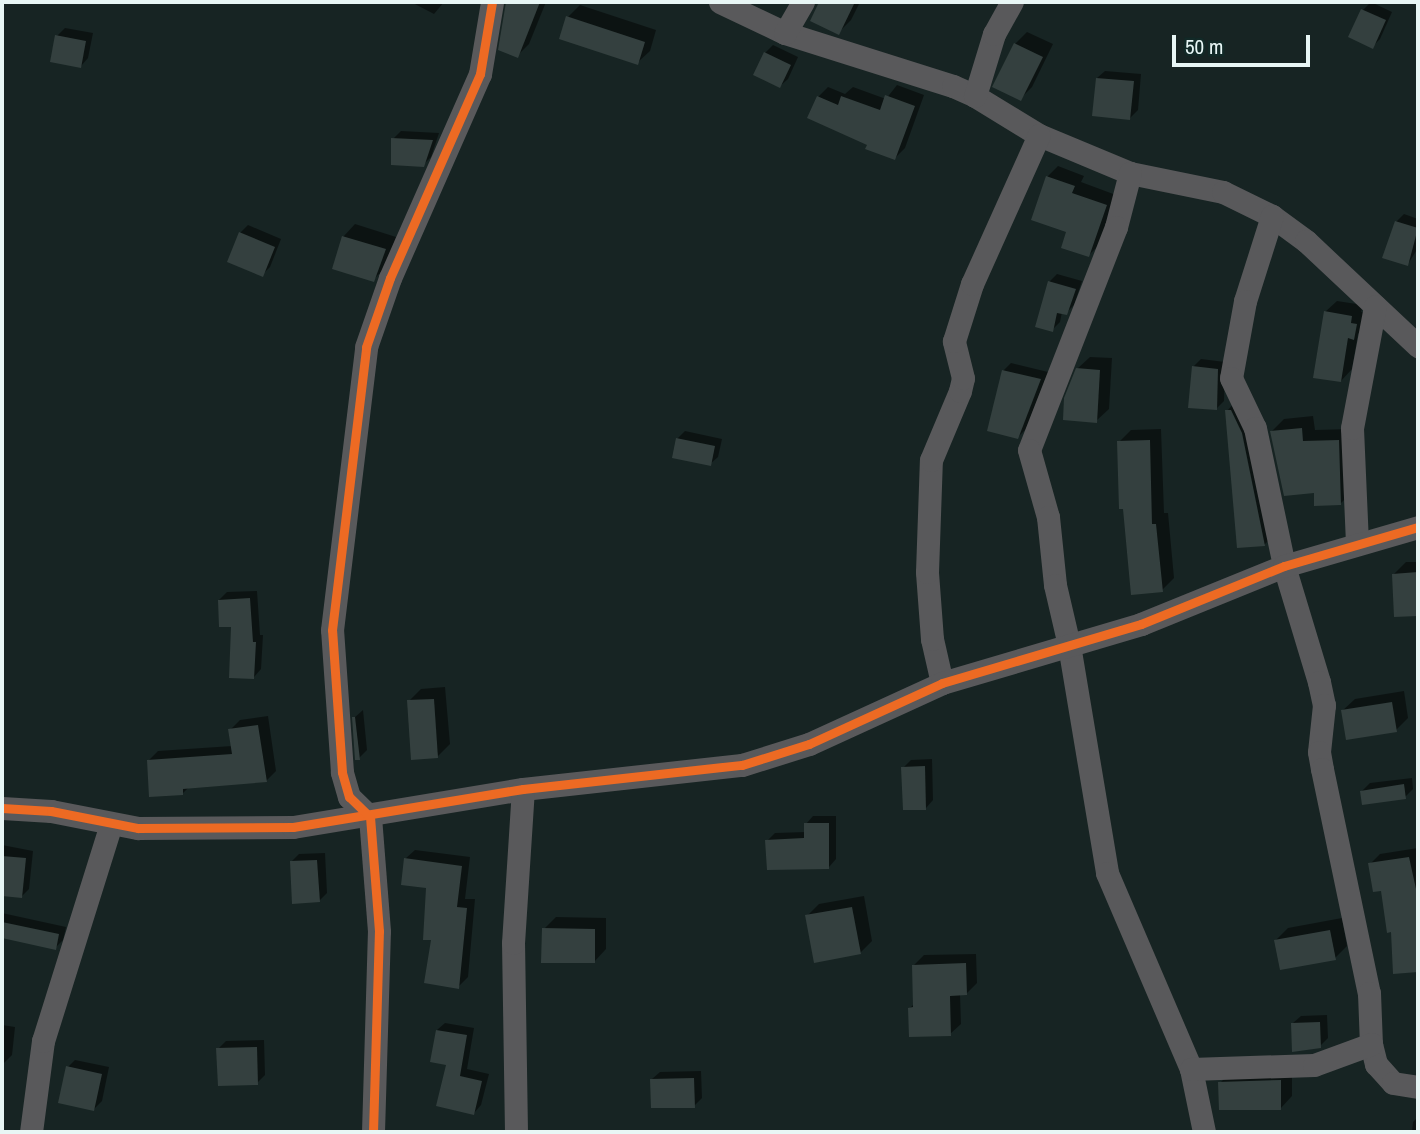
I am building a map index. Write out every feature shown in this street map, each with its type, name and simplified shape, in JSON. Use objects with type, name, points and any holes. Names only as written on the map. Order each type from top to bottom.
[{"type":"street","points":[[373,1132],[379,930],[370,817],[349,797],[342,772],[332,630],[366,347],[390,278],[481,74],[492,2]]},
{"type":"street","points":[[720,2],[785,33],[975,96],[1039,135],[1130,173],[1223,192],[1272,216],[1306,241],[1418,346]]},
{"type":"street","points":[[785,33],[803,2]]},
{"type":"street","points":[[975,96],[993,34],[1012,2]]},
{"type":"street","points":[[942,683],[932,639],[928,572],[931,460],[960,391],[963,378],[954,341],[972,284],[1039,135]]},
{"type":"street","points":[[1130,173],[1116,227],[1029,450],[1048,517],[1051,557],[1069,645],[1107,873],[1191,1069],[1204,1132]]},
{"type":"street","points":[[1272,216],[1245,301],[1231,378],[1255,428],[1284,565],[1324,705],[1319,751],[1368,993],[1371,1044],[1376,1064],[1393,1083],[1418,1087]]},
{"type":"street","points":[[1357,543],[1353,428],[1375,306]]},
{"type":"street","points":[[2,807],[51,811],[111,824],[188,829],[293,827],[370,817],[523,789],[741,765],[809,744],[942,683],[1178,611],[1284,565],[1418,527]]},
{"type":"street","points":[[516,1132],[513,943],[523,789]]},
{"type":"street","points":[[31,1132],[43,1041],[111,824]]},
{"type":"street","points":[[1191,1069],[1314,1065],[1371,1044]]},
{"type":"building","points":[[506,2],[540,2],[518,58],[498,50]]},
{"type":"building","points":[[819,2],[855,2],[839,35],[810,21]]},
{"type":"building","points":[[1361,9],[1386,20],[1373,49],[1348,37]]},
{"type":"building","points":[[566,16],[645,42],[638,65],[559,39]]},
{"type":"building","points":[[55,35],[86,41],[81,68],[50,62]]},
{"type":"building","points":[[1014,43],[1043,57],[1021,101],[992,87]]},
{"type":"building","points":[[764,52],[791,65],[780,88],[753,75]]},
{"type":"building","points":[[1096,78],[1134,81],[1130,120],[1092,116]]},
{"type":"building","points":[[885,95],[915,106],[895,160],[865,149],[867,145],[807,118],[817,96],[838,105],[841,96],[880,110]]},
{"type":"building","points":[[391,138],[433,140],[424,167],[391,165]]},
{"type":"building","points":[[1046,176],[1075,186],[1072,193],[1107,205],[1089,257],[1061,248],[1066,232],[1031,220]]},
{"type":"building","points":[[1395,221],[1418,228],[1408,266],[1382,258]]},
{"type":"building","points":[[239,232],[275,247],[263,277],[227,262]]},
{"type":"building","points":[[342,236],[386,249],[374,282],[332,269]]},
{"type":"building","points":[[1048,281],[1076,289],[1067,315],[1057,313],[1053,332],[1035,327]]},
{"type":"building","points":[[1324,311],[1352,316],[1351,323],[1357,324],[1354,340],[1348,338],[1341,382],[1313,378]]},
{"type":"building","points":[[1192,366],[1218,369],[1217,410],[1188,408]]},
{"type":"building","points":[[1076,368],[1100,370],[1097,423],[1063,420],[1064,398]]},
{"type":"building","points":[[1002,370],[1041,379],[1018,439],[987,431]]},
{"type":"building","points":[[1225,410],[1231,410],[1242,433],[1265,546],[1237,548]]},
{"type":"building","points":[[1302,428],[1303,441],[1339,440],[1341,505],[1314,506],[1314,493],[1284,496],[1270,431]]},
{"type":"building","points":[[676,438],[715,446],[711,466],[672,458]]},
{"type":"building","points":[[1150,440],[1152,524],[1156,524],[1163,592],[1131,595],[1123,509],[1119,509],[1117,441]]},
{"type":"building","points":[[1418,572],[1418,616],[1394,617],[1392,574]]},
{"type":"building","points":[[250,598],[253,642],[256,642],[254,679],[229,678],[231,627],[219,627],[218,600]]},
{"type":"building","points":[[434,699],[438,758],[411,760],[407,700]]},
{"type":"building","points":[[1392,702],[1397,732],[1346,740],[1341,710]]},
{"type":"building","points":[[352,717],[355,717],[360,760],[355,760]]},
{"type":"building","points":[[258,725],[267,782],[183,789],[183,795],[149,797],[147,760],[232,754],[228,729]]},
{"type":"building","points":[[925,766],[926,810],[903,810],[901,767]]},
{"type":"building","points":[[1404,784],[1406,799],[1362,805],[1360,791]]},
{"type":"building","points":[[804,823],[829,823],[829,869],[767,870],[765,840],[804,838]]},
{"type":"building","points":[[2,856],[26,858],[22,898],[2,896]]},
{"type":"building","points":[[1409,857],[1418,898],[1418,972],[1393,974],[1391,932],[1387,933],[1381,891],[1373,892],[1368,863]]},
{"type":"building","points":[[404,858],[462,866],[457,907],[467,908],[459,989],[424,983],[431,940],[423,940],[426,888],[401,885]]},
{"type":"building","points":[[317,860],[320,902],[292,904],[290,861]]},
{"type":"building","points":[[852,907],[861,954],[814,963],[805,915]]},
{"type":"building","points":[[2,922],[59,934],[56,950],[2,938]]},
{"type":"building","points":[[542,928],[595,929],[595,963],[541,963]]},
{"type":"building","points":[[1330,930],[1336,960],[1280,970],[1274,940]]},
{"type":"building","points":[[966,963],[967,995],[950,996],[951,1036],[909,1037],[908,1008],[913,1007],[912,965]]},
{"type":"building","points":[[1320,1022],[1321,1048],[1292,1052],[1291,1023]]},
{"type":"building","points":[[436,1030],[467,1035],[460,1076],[482,1081],[474,1115],[436,1106],[446,1065],[430,1062]]},
{"type":"building","points":[[257,1047],[258,1085],[218,1086],[216,1048]]},
{"type":"building","points":[[66,1066],[102,1074],[94,1111],[58,1103]]},
{"type":"building","points":[[694,1078],[695,1108],[651,1108],[650,1079]]},
{"type":"building","points":[[1281,1080],[1281,1110],[1219,1110],[1218,1082]]},
{"type":"cycle path","points":[[373,1132],[379,931],[370,817],[349,797],[342,772],[332,630],[366,347],[390,278],[480,74],[492,2]]},
{"type":"cycle path","points":[[2,808],[51,811],[138,828],[293,827],[523,789],[742,765],[809,744],[942,683],[1141,624],[1284,566],[1418,527]]}]
